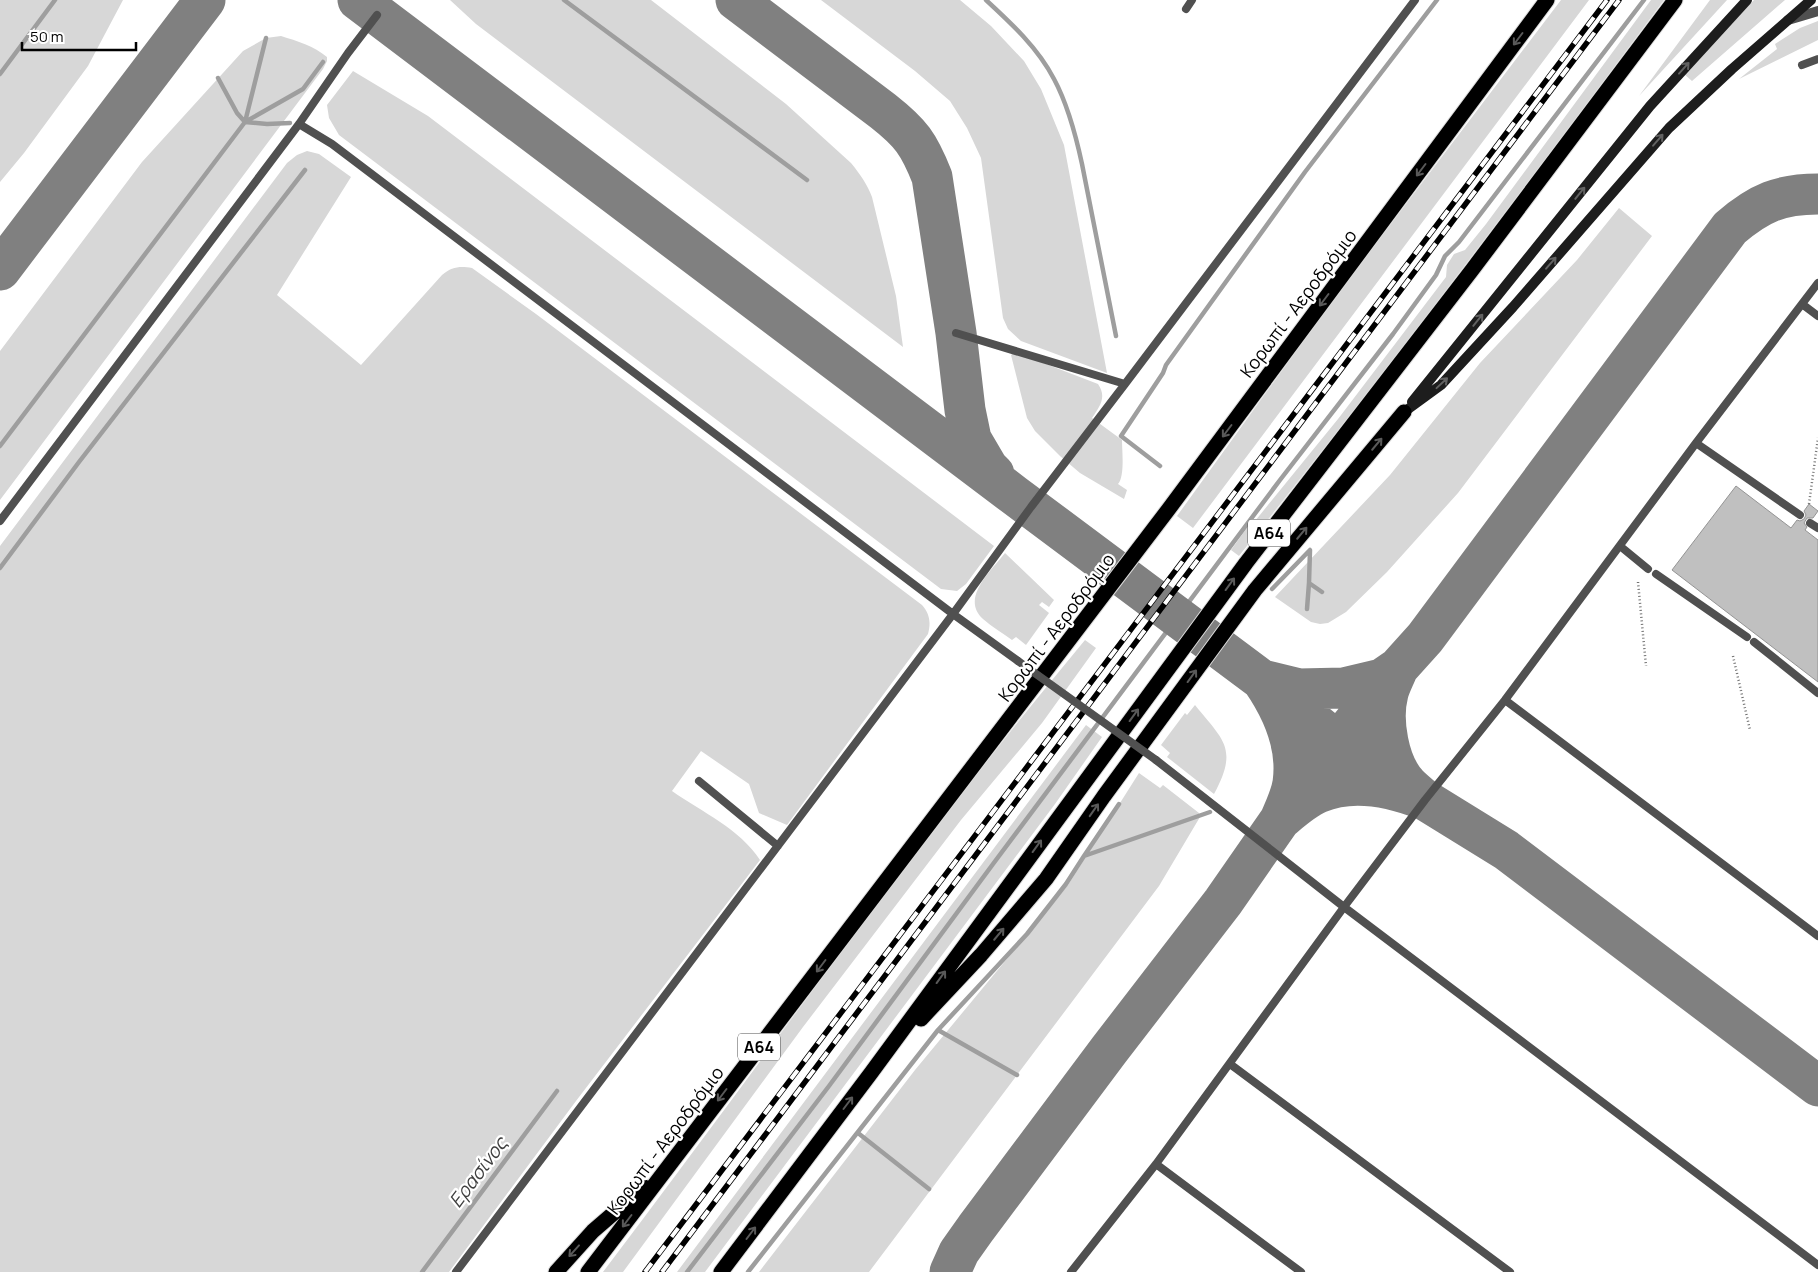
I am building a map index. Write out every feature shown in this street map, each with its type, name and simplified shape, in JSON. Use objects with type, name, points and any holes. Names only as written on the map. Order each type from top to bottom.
[{"type":"highway","name":"Κορωπί - Αεροδρόμιο","points":[[588,1272],[1174,502],[1547,0]]},
{"type":"highway","name":"Α64","points":[[721,1272],[871,1073],[1246,563],[1472,270],[1675,0]]},
{"type":"highway","points":[[871,1073],[981,955],[1046,879],[1109,789],[1255,590],[1404,412]]},
{"type":"highway","points":[[556,1272],[593,1231],[667,1168]]},
{"type":"street","points":[[1404,412],[1650,106],[1747,0]]},
{"type":"street","points":[[1404,412],[1442,385],[1513,307],[1669,128],[1811,0]]},
{"type":"street","points":[[1787,20],[1818,11]]},
{"type":"lane","points":[[1186,9],[1192,0]]},
{"type":"lane","points":[[456,1272],[1415,0]]},
{"type":"lane","points":[[0,521],[298,124],[377,15]]},
{"type":"lane","points":[[1802,66],[1818,59]]},
{"type":"lane","points":[[298,124],[332,144],[953,614],[1156,760],[1344,908],[1818,1265]]},
{"type":"lane","points":[[1071,1272],[1156,1164],[1425,800],[1505,700],[1696,443],[1818,283]]},
{"type":"lane","points":[[1802,304],[1818,316]]},
{"type":"lane","points":[[956,333],[1125,384]]},
{"type":"lane","points":[[1696,443],[1800,515]]},
{"type":"lane","points":[[1810,523],[1818,528]]},
{"type":"lane","points":[[1620,546],[1648,569]]},
{"type":"lane","points":[[1656,574],[1750,640],[1818,693]]},
{"type":"lane","points":[[1505,700],[1818,936]]},
{"type":"lane","points":[[699,781],[778,846]]},
{"type":"lane","points":[[1230,1064],[1510,1272]]},
{"type":"lane","points":[[1156,1164],[1301,1272]]},
{"type":"path","points":[[1809,504],[1818,438]]},
{"type":"path","points":[[1638,582],[1646,666]]},
{"type":"path","points":[[1733,656],[1750,730]]},
{"type":"shaded area","points":[[0,0],[123,0],[88,66],[24,153],[0,182]]},
{"type":"shaded area","points":[[450,0],[651,0],[786,104],[851,163],[866,183],[872,197],[896,296],[903,347],[476,24]]},
{"type":"shaded area","points":[[821,0],[960,0],[991,26],[1024,61],[1041,89],[1064,145],[1107,373],[1021,341],[1008,329],[1003,318],[981,158],[967,128],[950,101],[915,71]]},
{"type":"shaded area","points":[[1561,0],[1589,0],[1193,528],[1177,516],[1330,304]]},
{"type":"shaded area","points":[[1651,0],[1664,0],[1454,280],[1239,556],[1231,550],[1252,521],[1255,521],[1338,419],[1446,277],[1447,265],[1454,254],[1465,250],[1486,224]]},
{"type":"shaded area","points":[[1710,0],[1727,0],[1639,96]]},
{"type":"shaded area","points":[[1754,0],[1785,0],[1692,81],[1684,74]]},
{"type":"shaded area","points":[[1818,21],[1818,40],[1739,79],[1777,49],[1775,44],[1800,28]]},
{"type":"shaded area","points":[[281,36],[322,53],[327,57],[323,69],[0,500],[0,351],[142,162],[243,51],[266,38]]},
{"type":"shaded area","points":[[353,71],[428,116],[994,546],[966,584],[957,591],[941,589],[339,135],[329,118],[327,105]]},
{"type":"shaded area","points":[[307,151],[319,154],[351,177],[277,295],[361,365],[442,275],[456,268],[472,268],[536,314],[922,605],[929,619],[928,634],[787,825],[759,813],[749,784],[701,751],[672,791],[731,830],[752,849],[760,860],[576,1101],[449,1272],[0,1272],[0,546],[287,163],[297,155]]},
{"type":"shaded area","points":[[1619,208],[1652,236],[1458,493],[1387,572],[1346,612],[1328,623],[1311,622],[1275,597],[1390,475],[1480,363],[1577,260]]},
{"type":"shaded area","points":[[1015,352],[1098,384],[1102,397],[1100,405],[1092,418],[1122,440],[1122,475],[1118,484],[1127,490],[1124,499],[1080,473],[1035,431],[1027,418],[1011,355]]},
{"type":"shaded area","points":[[1005,553],[1054,600],[1049,607],[1042,602],[1039,605],[1049,613],[1026,645],[1016,637],[1012,640],[986,622],[977,611],[975,602],[980,585]]},
{"type":"shaded area","points":[[1085,640],[1096,648],[1042,723],[961,820],[803,1027],[623,1272],[603,1272],[960,795]]},
{"type":"shaded area","points":[[1195,705],[1220,736],[1224,745],[1226,766],[1214,794],[1167,757],[1170,753],[1161,745],[1185,713],[1187,715]]},
{"type":"shaded area","points":[[1086,725],[1102,737],[1055,804],[705,1272],[677,1272]]},
{"type":"shaded area","points":[[1139,773],[1160,788],[1163,785],[1199,813],[1200,817],[1159,886],[869,1272],[759,1272],[915,1070],[1068,885]]},
{"type":"building","points":[[1736,486],[1791,528],[1797,520],[1804,519],[1806,515],[1804,511],[1809,504],[1818,511],[1813,518],[1807,518],[1804,523],[1807,527],[1805,530],[1818,540],[1818,682],[1672,570]]},
{"type":"waterway","points":[[0,74],[55,0]]},
{"type":"waterway","points":[[564,0],[807,180]]},
{"type":"waterway","points":[[986,0],[1032,46],[1048,68],[1063,99],[1080,153],[1116,336]]},
{"type":"waterway","points":[[1160,466],[1121,436],[1163,373],[1166,365],[1305,172],[1437,0]]},
{"type":"waterway","points":[[687,1272],[829,1086],[1280,480],[1393,334],[1436,275],[1445,256],[1459,242],[1644,0]]},
{"type":"waterway","points":[[245,122],[266,38]]},
{"type":"waterway","points":[[290,123],[267,124],[245,122],[303,89],[323,62]]},
{"type":"waterway","points":[[0,446],[245,122],[237,113],[218,78]]},
{"type":"waterway","points":[[0,568],[79,462],[305,170]]},
{"type":"waterway","points":[[1272,589],[1310,550],[1309,583]]},
{"type":"waterway","points":[[1307,609],[1309,583],[1322,592]]},
{"type":"waterway","points":[[1119,804],[1084,856],[1210,812]]},
{"type":"waterway","points":[[748,1272],[938,1030],[1027,934],[1066,884],[1084,856]]},
{"type":"waterway","points":[[938,1030],[1017,1075]]},
{"type":"waterway","name":"Ερασίνος","points":[[422,1272],[557,1091]]},
{"type":"waterway","points":[[858,1133],[929,1189]]},
{"type":"taxiway","points":[[0,270],[205,0]]},
{"type":"taxiway","points":[[358,0],[1262,680],[1338,742],[1425,800],[1506,850],[1818,1086]]},
{"type":"taxiway","points":[[736,0],[893,119],[913,140],[923,156],[932,177],[956,333],[965,410],[971,439],[988,468],[994,474]]},
{"type":"taxiway","points":[[950,1272],[959,1252],[976,1228],[1223,902],[1280,820],[1338,742],[1425,638],[1730,228],[1761,206],[1781,198],[1804,194],[1818,194]]},
{"type":"taxiway","points":[[1398,668],[1389,690],[1386,704],[1385,716],[1388,741],[1395,766],[1401,776],[1425,800],[1386,788],[1359,785],[1345,786],[1331,788],[1313,795],[1280,820],[1292,788],[1293,755],[1287,728],[1276,703],[1262,680],[1299,689],[1344,688],[1382,679],[1398,668]]},
{"type":"railway","points":[[645,1272],[1607,0]]},
{"type":"railway","points":[[662,1272],[1619,0]]}]
